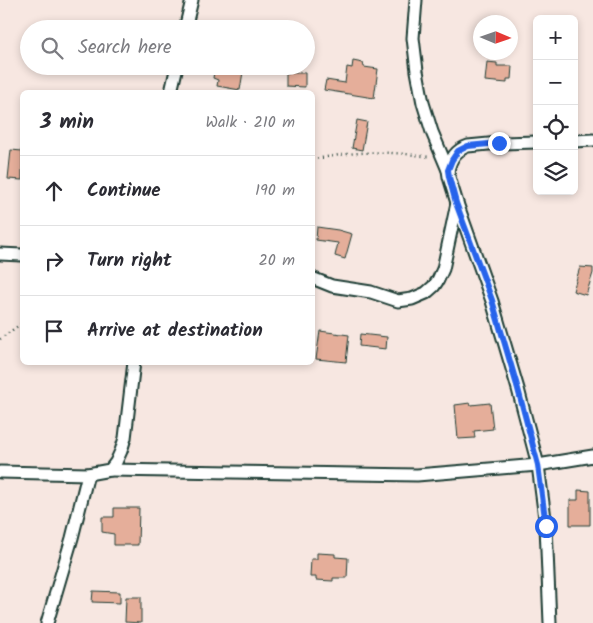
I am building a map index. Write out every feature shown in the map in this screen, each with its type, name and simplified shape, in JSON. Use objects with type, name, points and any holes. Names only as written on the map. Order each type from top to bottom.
[{"type":"street","points":[[187,20],[192,0]]},
{"type":"street","points":[[416,0],[414,38],[423,102],[432,132],[446,165],[456,203],[492,300],[538,465],[546,526],[550,623]]},
{"type":"street","points":[[171,90],[175,75]]},
{"type":"street","points":[[578,141],[593,140]]},
{"type":"street","points":[[446,165],[455,154],[468,146],[533,142]]},
{"type":"street","points":[[315,279],[332,286],[371,292],[398,301],[412,299],[426,293],[434,286],[443,269],[456,203]]},
{"type":"street","points":[[0,254],[20,255]]},
{"type":"street","points":[[110,470],[116,462],[125,438],[134,365]]},
{"type":"street","points":[[0,472],[88,474],[110,470],[417,475],[538,465],[593,456]]},
{"type":"street","points":[[47,623],[72,538],[88,474]]},
{"type":"path","points":[[315,159],[380,152],[412,154],[446,165]]},
{"type":"path","points":[[0,339],[20,324]]},
{"type":"building","points":[[353,61],[363,63],[364,67],[378,69],[374,98],[324,90],[326,80],[345,83],[347,67],[352,68]]},
{"type":"building","points":[[487,62],[497,63],[497,66],[512,66],[511,79],[507,79],[507,83],[485,81]]},
{"type":"building","points":[[214,75],[242,75],[240,90],[217,86],[218,80],[213,78]]},
{"type":"building","points":[[286,75],[305,75],[305,87],[286,86]]},
{"type":"building","points":[[357,120],[367,122],[362,150],[352,148]]},
{"type":"building","points":[[11,150],[20,151],[20,180],[8,179]]},
{"type":"building","points":[[317,227],[352,234],[345,259],[335,256],[338,243],[316,240]]},
{"type":"building","points":[[580,267],[593,268],[586,295],[573,291]]},
{"type":"building","points":[[320,331],[349,335],[346,362],[316,359]]},
{"type":"building","points":[[360,334],[387,337],[386,349],[359,346]]},
{"type":"building","points":[[470,403],[471,405],[490,403],[493,429],[474,431],[475,438],[458,439],[455,405]]},
{"type":"building","points":[[578,490],[590,491],[590,525],[570,525],[570,500],[578,500]]},
{"type":"building","points":[[114,508],[139,508],[138,545],[114,545],[114,534],[102,532],[102,517],[114,517]]},
{"type":"building","points":[[317,553],[335,554],[335,557],[348,558],[347,578],[333,578],[333,581],[316,580],[316,577],[310,577],[311,559],[317,559]]},
{"type":"building","points":[[93,591],[120,592],[120,603],[92,602]]},
{"type":"building","points":[[126,597],[141,597],[141,623],[125,622]]},
{"type":"route","points":[[499,143],[468,146],[458,151],[448,170],[456,203],[492,300],[518,389],[538,465],[546,526]]}]
